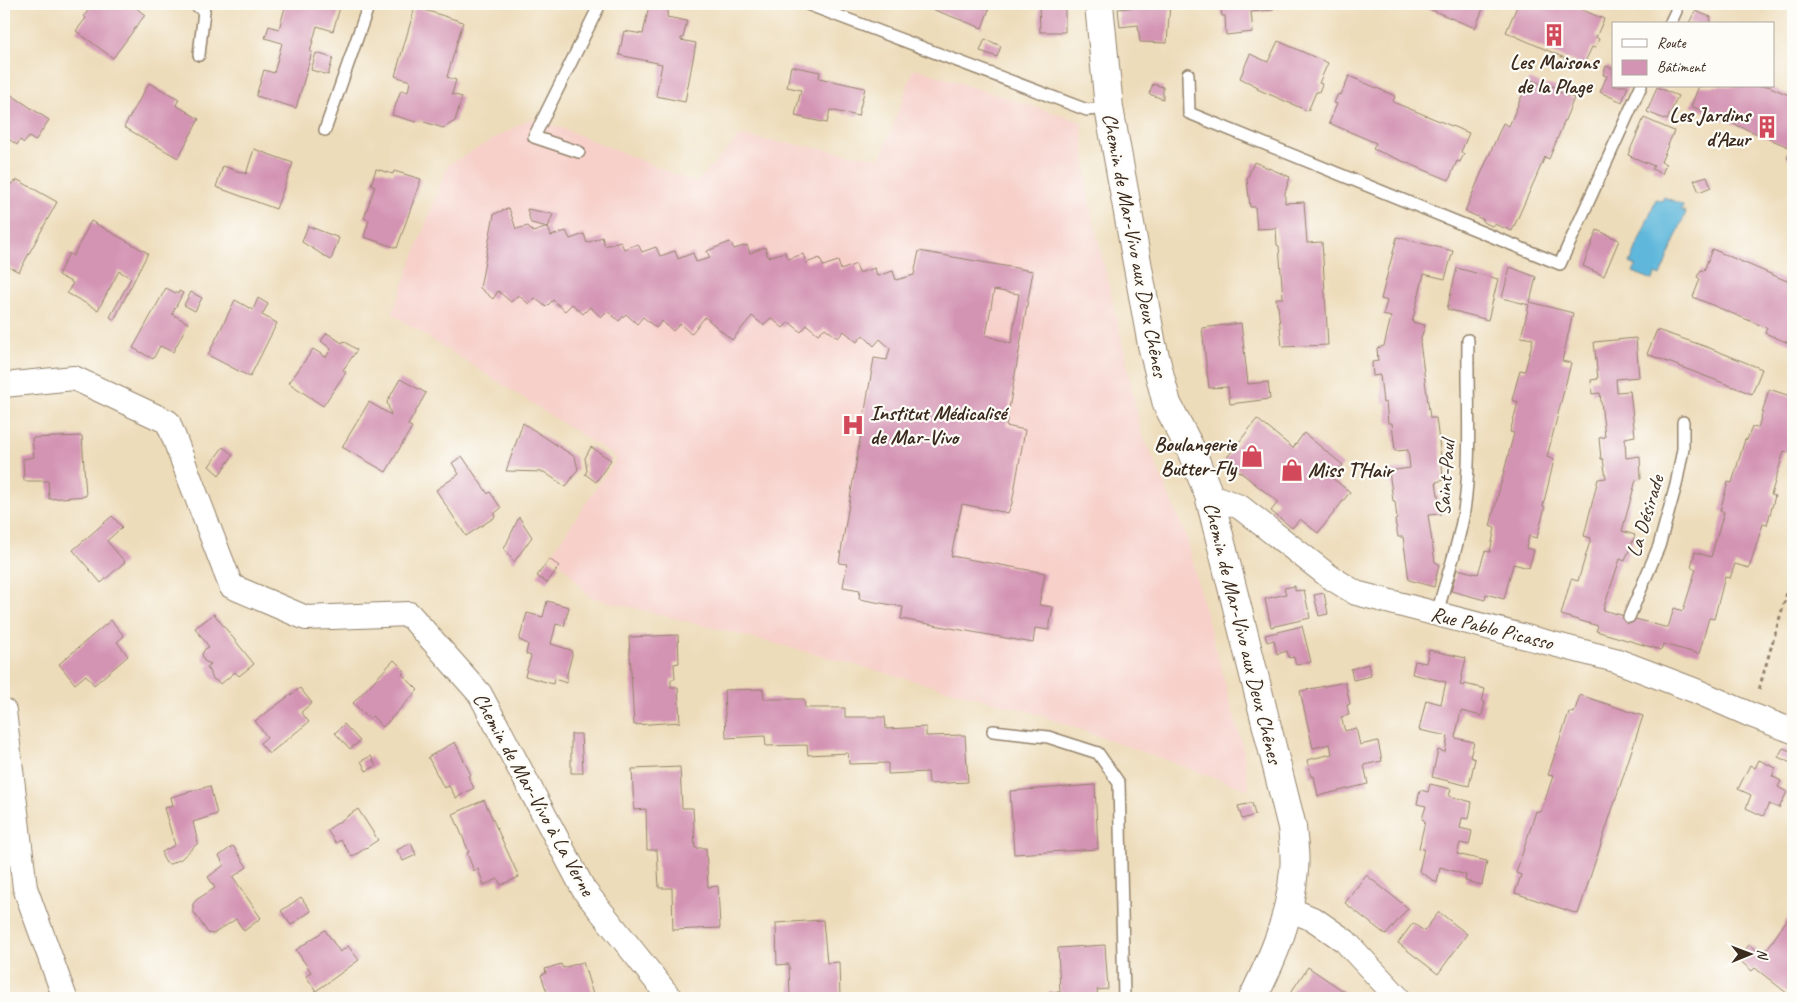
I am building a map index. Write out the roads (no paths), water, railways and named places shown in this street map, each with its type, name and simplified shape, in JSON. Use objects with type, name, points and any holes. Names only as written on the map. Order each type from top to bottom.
[{"type":"street","name":"Chemin de Mar-Vivo aux Deux Chênes","points":[[1099,4],[1109,108],[1152,345],[1167,404],[1191,450],[1209,494],[1292,827],[1295,868],[1288,909],[1276,951],[1253,998]]},
{"type":"street","name":"Chemin de Mar-Vivo à La Verne","points":[[4,385],[74,378],[168,422],[230,586],[306,618],[410,614],[480,694],[584,890],[670,998]]},
{"type":"street","name":"Rue Pablo Picasso","points":[[1209,494],[1240,507],[1330,577],[1356,593],[1615,660],[1793,731]]},
{"type":"street","points":[[4,711],[25,888],[65,998]]},
{"type":"street","points":[[1288,909],[1314,920],[1345,941],[1398,998]]},
{"type":"lane","points":[[194,4],[204,11],[199,55]]},
{"type":"lane","points":[[325,130],[369,4]]},
{"type":"lane","points":[[579,152],[534,137],[600,4]]},
{"type":"lane","points":[[807,4],[1087,110],[1109,108]]},
{"type":"lane","points":[[1671,22],[1676,11],[1676,4]]},
{"type":"lane","points":[[1188,74],[1189,113],[1560,264],[1640,88]]},
{"type":"lane","name":"Saint-Paul","points":[[1438,615],[1444,587],[1460,535],[1464,511],[1467,474],[1468,340]]},
{"type":"lane","name":"La Désirade","points":[[1629,617],[1659,546],[1676,485],[1683,450],[1683,422]]},
{"type":"lane","points":[[993,731],[1048,736],[1098,753],[1119,783],[1124,998]]},
{"type":"water","points":[[1664,197],[1683,205],[1681,210],[1686,212],[1660,276],[1655,274],[1653,280],[1633,272],[1636,266],[1630,263],[1656,199],[1662,201]]},
{"type":"place","name":"Les Maisons de la Plage","points":[[1554,35]]},
{"type":"place","name":"Les Jardins d'Azur","points":[[1767,127]]},
{"type":"place","name":"Institut Médicalisé de Mar-Vivo","points":[[853,425]]},
{"type":"place","name":"Boulangerie Butter-Fly","points":[[1252,456]]},
{"type":"place","name":"Miss T’Hair","points":[[1292,470]]}]
